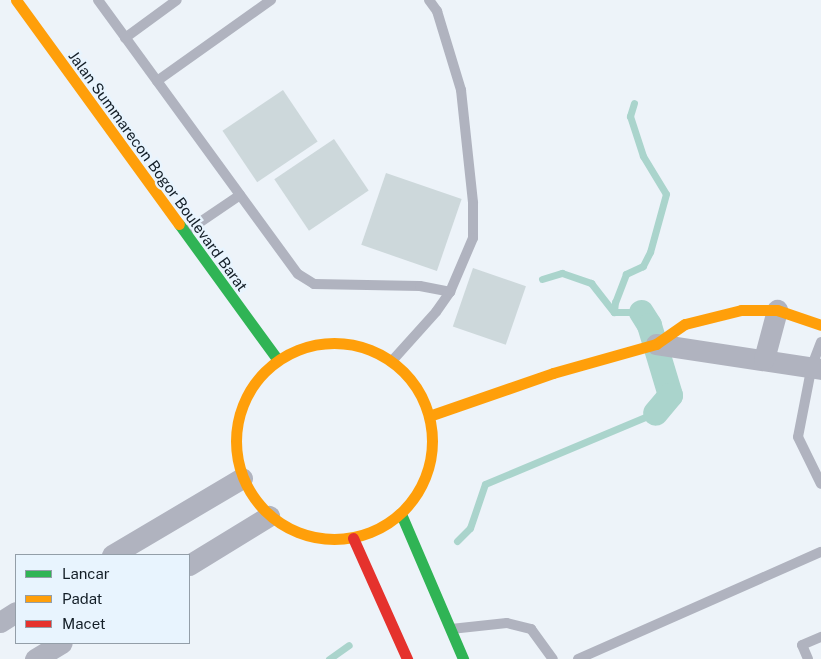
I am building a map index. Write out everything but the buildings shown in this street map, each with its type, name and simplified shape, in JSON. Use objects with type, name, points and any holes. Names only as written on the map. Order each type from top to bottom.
[{"type":"street","name":"Jalan Summarecon Bogor Boulevard Barat","points":[[16,0],[278,360]]},
{"type":"street","points":[[429,416],[552,373],[656,344],[685,324],[741,310],[777,310],[821,325]]},
{"type":"street","points":[[764,358],[777,310]]},
{"type":"street","points":[[328,343],[354,345],[391,362],[418,391],[429,416],[432,442],[428,469],[418,493],[401,514],[378,529],[353,538],[323,539],[295,532],[270,516],[242,478],[234,443],[240,408],[257,378],[278,360],[302,348],[328,343]]},
{"type":"street","points":[[656,344],[764,358],[816,367]]},
{"type":"street","points":[[114,554],[242,478]]},
{"type":"street","points":[[401,514],[463,659]]},
{"type":"street","points":[[190,564],[270,516]]},
{"type":"street","points":[[353,538],[406,659]]},
{"type":"street","points":[[0,622],[15,613]]},
{"type":"street","points":[[35,659],[60,644]]},
{"type":"lane","points":[[98,0],[298,274],[314,284],[420,286],[450,292]]},
{"type":"lane","points":[[125,38],[177,0]]},
{"type":"lane","points":[[157,81],[271,0]]},
{"type":"lane","points":[[391,362],[436,312],[450,292],[473,238],[473,203],[462,90],[437,11],[429,0]]},
{"type":"lane","points":[[184,233],[240,195]]},
{"type":"lane","points":[[820,477],[798,437],[821,342]]},
{"type":"lane","points":[[578,659],[821,552]]},
{"type":"lane","points":[[450,629],[507,623],[531,629],[553,659]]},
{"type":"lane","points":[[808,659],[802,645],[821,637]]},
{"type":"waterway","points":[[634,103],[630,116],[643,156],[666,194],[650,252],[643,266],[626,274],[615,302],[614,312],[641,312]]},
{"type":"waterway","points":[[542,279],[562,273],[591,283],[614,312]]},
{"type":"waterway","points":[[641,312],[649,325],[670,395],[655,413]]},
{"type":"waterway","points":[[457,541],[470,528],[485,484],[655,413]]},
{"type":"waterway","points":[[329,659],[349,645]]},
{"type":"traffic: fast","points":[[179,224],[277,359]]},
{"type":"traffic: fast","points":[[401,514],[463,659]]},
{"type":"traffic: slow","points":[[16,0],[179,224]]},
{"type":"traffic: slow","points":[[429,416],[553,373],[656,344],[685,324],[741,310],[777,310],[821,325]]},
{"type":"traffic: slow","points":[[334,343],[362,347],[380,355],[396,365],[410,379],[428,413],[432,441],[428,469],[420,487],[410,503],[396,517],[362,535],[334,539],[306,535],[288,527],[272,517],[258,503],[240,469],[236,441],[240,413],[248,395],[258,379],[272,365],[306,347],[334,343]]},
{"type":"traffic: jam","points":[[353,538],[407,659]]}]
